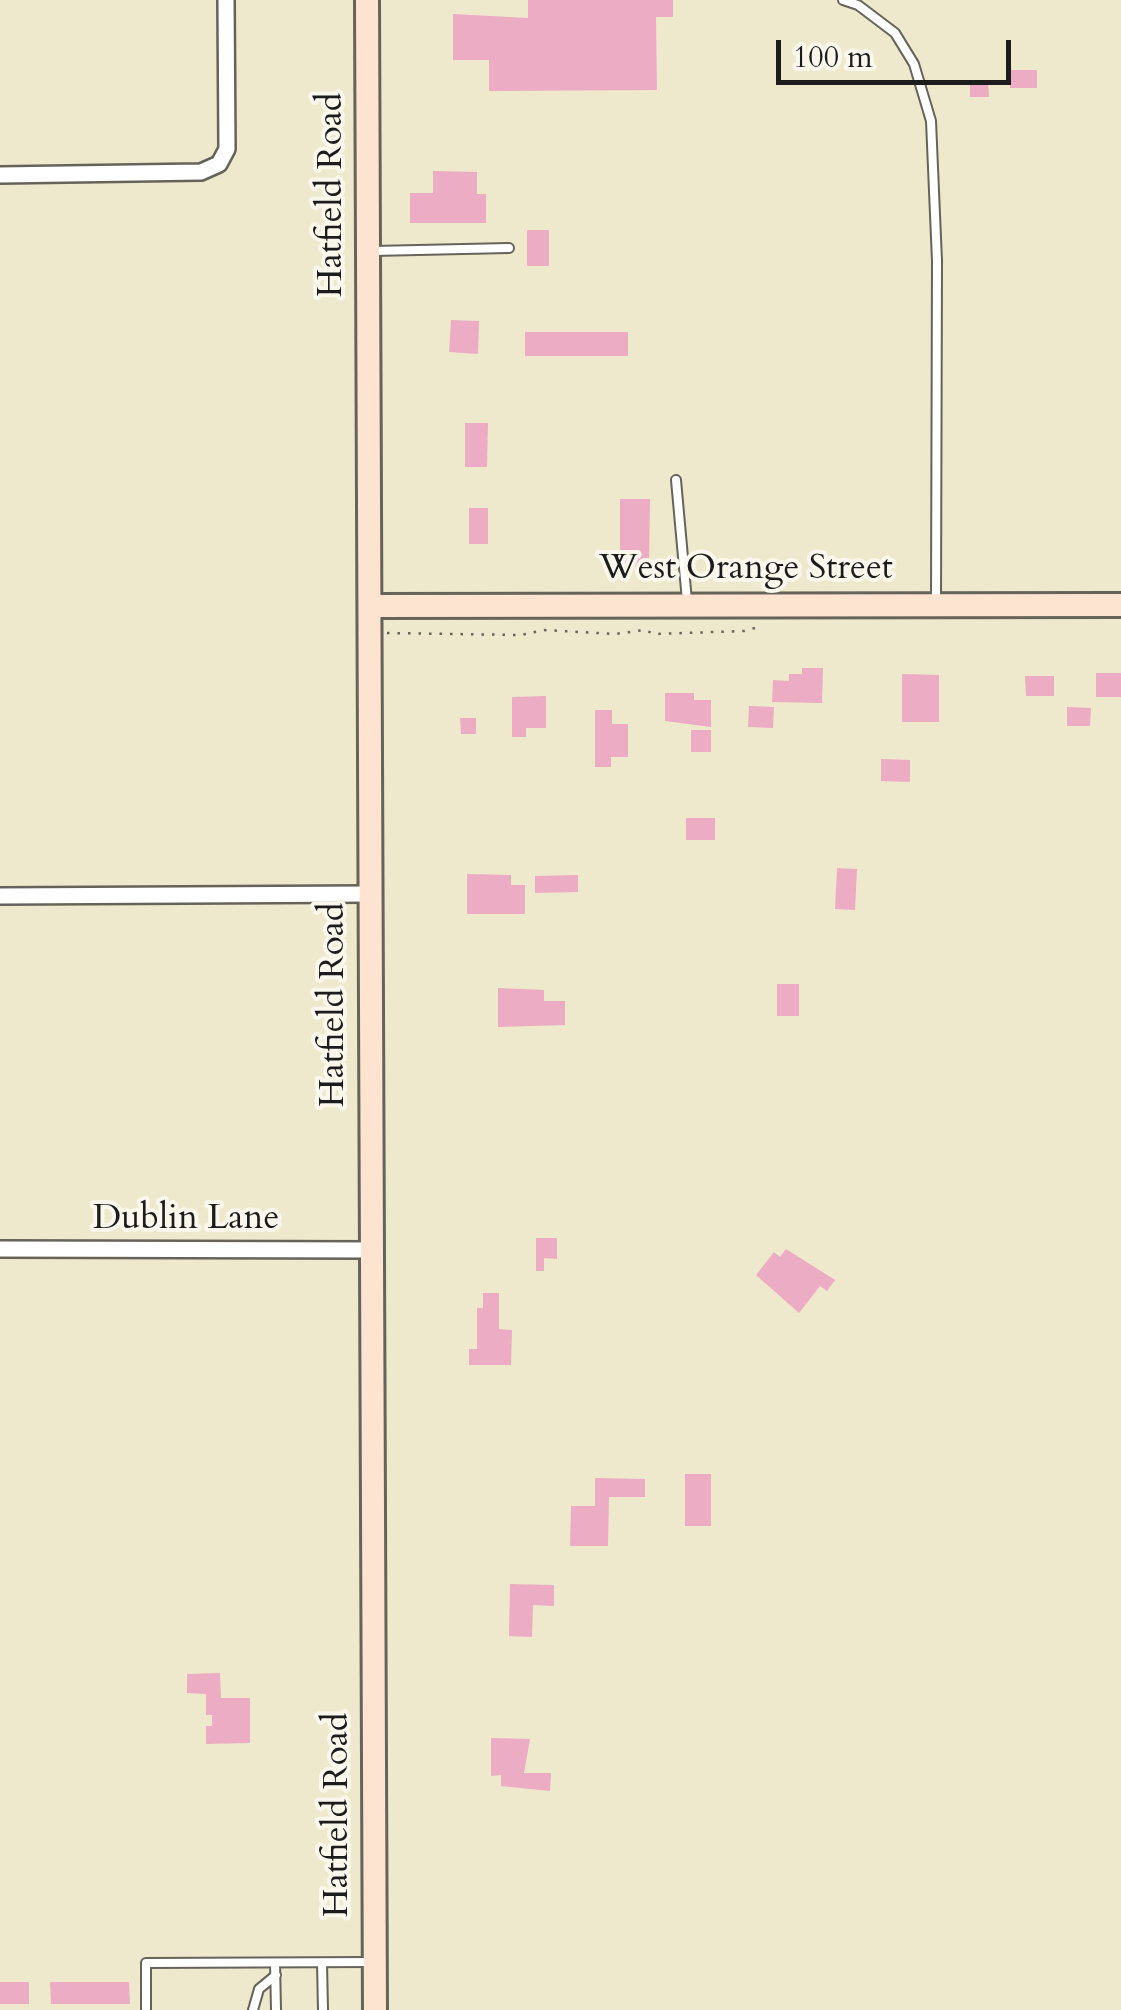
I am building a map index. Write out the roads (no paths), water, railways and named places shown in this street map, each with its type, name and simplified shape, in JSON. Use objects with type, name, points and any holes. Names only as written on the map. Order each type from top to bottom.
[{"type":"street","points":[[0,175],[201,172],[219,164],[228,149],[226,0]]},
{"type":"street","name":"Hatfield Road","points":[[368,0],[376,2010]]},
{"type":"street","name":"West Orange Street","points":[[370,606],[1121,605]]},
{"type":"street","points":[[0,896],[370,894]]},
{"type":"street","name":"Dublin Lane","points":[[0,1249],[371,1250]]},
{"type":"lane","points":[[843,0],[858,5],[895,33],[914,64],[931,121],[937,278],[936,605]]},
{"type":"lane","points":[[368,251],[509,248]]},
{"type":"lane","points":[[676,480],[687,605]]},
{"type":"lane","points":[[146,2010],[146,1963],[375,1962]]},
{"type":"lane","points":[[276,1963],[276,2010]]},
{"type":"lane","points":[[322,1963],[323,2010]]},
{"type":"lane","points":[[253,2010],[258,1989],[276,1975]]}]
